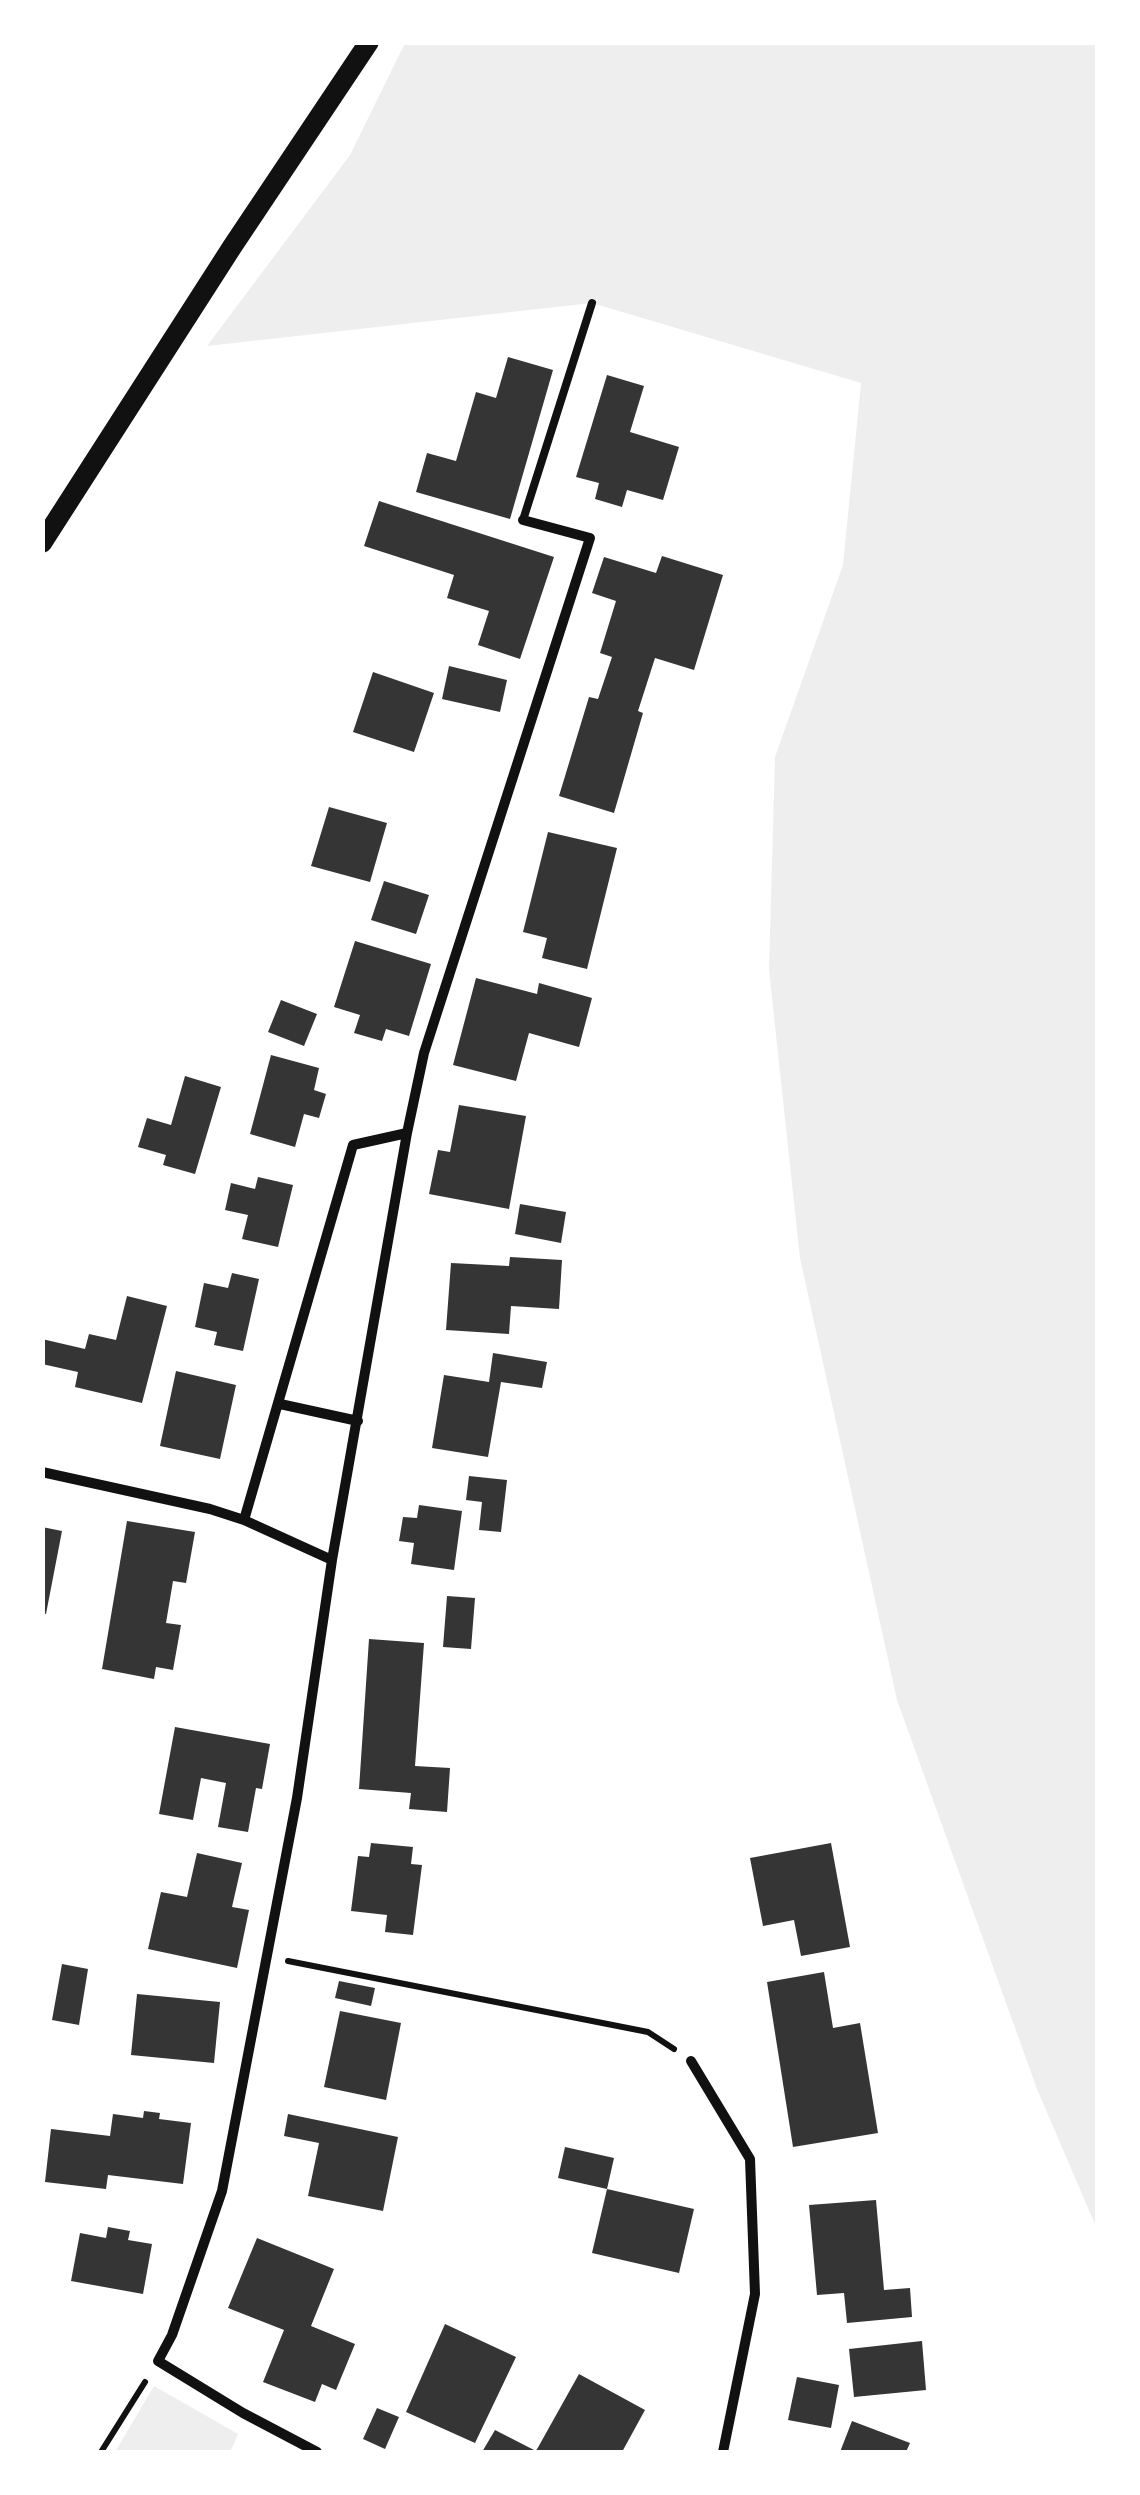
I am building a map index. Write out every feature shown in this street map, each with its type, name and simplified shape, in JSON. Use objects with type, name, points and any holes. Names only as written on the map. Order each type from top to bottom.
[{"type":"main road","points":[[42,542],[369,42]]},
{"type":"street","points":[[318,2452],[243,2413],[158,2361],[172,2335],[222,2191],[297,1798],[332,1560],[424,1053],[590,538],[523,520]]},
{"type":"street","points":[[244,1520],[353,1145],[407,1133]]},
{"type":"street","points":[[280,1404],[358,1421]]},
{"type":"street","points":[[42,1472],[210,1509],[332,1560]]},
{"type":"street","points":[[691,2061],[750,2158],[755,2294],[723,2452]]},
{"type":"lane","points":[[523,520],[592,303]]},
{"type":"path","points":[[267,1957],[648,2032],[691,2061]]},
{"type":"path","points":[[101,2452],[158,2361]]},
{"type":"shaded area","points":[[405,43],[1097,43],[1097,2229],[1037,2089],[897,1700],[800,1258],[769,970],[775,757],[843,565],[861,383],[592,303],[207,346],[350,155]]},
{"type":"shaded area","points":[[154,2386],[238,2434],[230,2452],[115,2452]]},
{"type":"building","points":[[508,357],[553,370],[510,519],[416,492],[427,453],[456,461],[476,392],[496,398]]},
{"type":"building","points":[[607,375],[644,386],[630,432],[679,447],[663,500],[627,490],[622,507],[595,499],[599,483],[576,477]]},
{"type":"building","points":[[379,501],[554,557],[520,659],[478,645],[489,611],[447,598],[454,575],[364,546]]},
{"type":"building","points":[[662,556],[723,575],[694,670],[655,658],[614,813],[559,796],[589,697],[598,699],[612,657],[600,653],[616,601],[592,593],[604,557],[656,573]]},
{"type":"building","points":[[449,666],[507,680],[500,712],[442,699]]},
{"type":"building","points":[[373,672],[434,693],[414,752],[353,732]]},
{"type":"building","points":[[329,807],[387,823],[370,882],[311,866]]},
{"type":"building","points":[[548,832],[617,848],[587,969],[542,958],[547,938],[523,932]]},
{"type":"building","points":[[384,881],[429,895],[416,934],[371,920]]},
{"type":"building","points":[[355,941],[431,964],[409,1036],[386,1029],[382,1041],[354,1033],[360,1015],[334,1007]]},
{"type":"building","points":[[476,978],[537,994],[539,983],[592,998],[579,1047],[529,1033],[516,1081],[453,1065]]},
{"type":"building","points":[[281,1000],[317,1014],[304,1046],[268,1032]]},
{"type":"building","points":[[271,1055],[319,1068],[314,1090],[326,1094],[319,1118],[304,1114],[295,1147],[250,1134]]},
{"type":"building","points":[[185,1076],[221,1087],[195,1174],[163,1165],[166,1155],[138,1147],[147,1118],[171,1125]]},
{"type":"building","points":[[459,1105],[526,1116],[509,1209],[429,1194],[438,1150],[450,1152]]},
{"type":"building","points":[[258,1177],[293,1185],[278,1247],[242,1239],[248,1215],[225,1210],[231,1183],[255,1189]]},
{"type":"building","points":[[520,1204],[566,1212],[561,1243],[515,1234]]},
{"type":"building","points":[[510,1257],[562,1260],[559,1309],[511,1306],[509,1334],[446,1330],[451,1263],[509,1266]]},
{"type":"building","points":[[232,1273],[259,1279],[243,1351],[214,1345],[217,1332],[195,1327],[204,1283],[228,1288]]},
{"type":"building","points":[[127,1296],[167,1306],[142,1403],[75,1387],[78,1372],[42,1364],[42,1339],[85,1349],[89,1334],[116,1340]]},
{"type":"building","points":[[493,1353],[547,1362],[542,1388],[501,1382],[488,1457],[432,1448],[444,1375],[489,1382]]},
{"type":"building","points":[[176,1371],[236,1385],[220,1459],[160,1446]]},
{"type":"building","points":[[469,1476],[507,1480],[501,1532],[479,1530],[482,1502],[466,1500]]},
{"type":"building","points":[[419,1505],[462,1511],[454,1570],[411,1564],[414,1543],[399,1541],[403,1517],[417,1518]]},
{"type":"building","points":[[127,1521],[195,1532],[186,1583],[173,1581],[166,1623],[181,1625],[173,1670],[156,1667],[154,1679],[102,1669]]},
{"type":"building","points":[[42,1527],[62,1531],[46,1614],[42,1613]]},
{"type":"building","points":[[447,1596],[475,1598],[471,1649],[443,1647]]},
{"type":"building","points":[[369,1639],[424,1643],[415,1766],[450,1768],[447,1812],[409,1809],[411,1793],[359,1789]]},
{"type":"building","points":[[175,1727],[270,1744],[262,1789],[256,1788],[248,1832],[218,1827],[226,1783],[201,1778],[193,1820],[159,1814]]},
{"type":"building","points":[[371,1843],[413,1847],[411,1864],[422,1865],[413,1935],[385,1932],[387,1915],[351,1911],[358,1856],[369,1857]]},
{"type":"building","points":[[831,1843],[850,1947],[801,1956],[794,1920],[763,1926],[750,1858]]},
{"type":"building","points":[[197,1853],[242,1863],[232,1907],[249,1910],[237,1968],[148,1949],[161,1892],[187,1897]]},
{"type":"building","points":[[62,1964],[88,1969],[79,2025],[52,2020]]},
{"type":"building","points":[[824,1972],[833,2028],[860,2023],[878,2133],[793,2147],[767,1982]]},
{"type":"building","points":[[339,1981],[375,1988],[371,2006],[335,1998]]},
{"type":"building","points":[[137,1994],[220,2002],[214,2063],[131,2055]]},
{"type":"building","points":[[340,2011],[401,2023],[386,2100],[324,2087]]},
{"type":"building","points":[[144,2111],[160,2113],[159,2119],[191,2123],[183,2184],[108,2175],[106,2189],[45,2182],[51,2129],[110,2136],[113,2114],[143,2118]]},
{"type":"building","points":[[288,2114],[398,2137],[383,2211],[308,2196],[319,2143],[284,2136]]},
{"type":"building","points":[[565,2147],[614,2158],[607,2189],[558,2178]]},
{"type":"building","points":[[607,2189],[694,2209],[679,2273],[592,2253]]},
{"type":"building","points":[[876,2200],[884,2290],[910,2288],[912,2317],[847,2323],[844,2293],[817,2295],[809,2205]]},
{"type":"building","points":[[108,2227],[130,2231],[128,2240],[152,2244],[143,2294],[71,2281],[80,2233],[106,2238]]},
{"type":"building","points":[[257,2238],[334,2269],[311,2326],[355,2344],[336,2390],[322,2384],[315,2402],[263,2382],[284,2330],[228,2308]]},
{"type":"building","points":[[445,2324],[516,2357],[475,2443],[406,2412]]},
{"type":"building","points":[[922,2341],[926,2390],[854,2397],[849,2349]]},
{"type":"building","points":[[579,2374],[645,2410],[622,2452],[482,2452],[495,2430],[536,2451]]},
{"type":"building","points":[[797,2377],[839,2385],[831,2428],[788,2420]]},
{"type":"building","points":[[377,2408],[399,2417],[385,2449],[363,2439]]},
{"type":"building","points":[[852,2421],[910,2443],[906,2452],[840,2452]]}]
